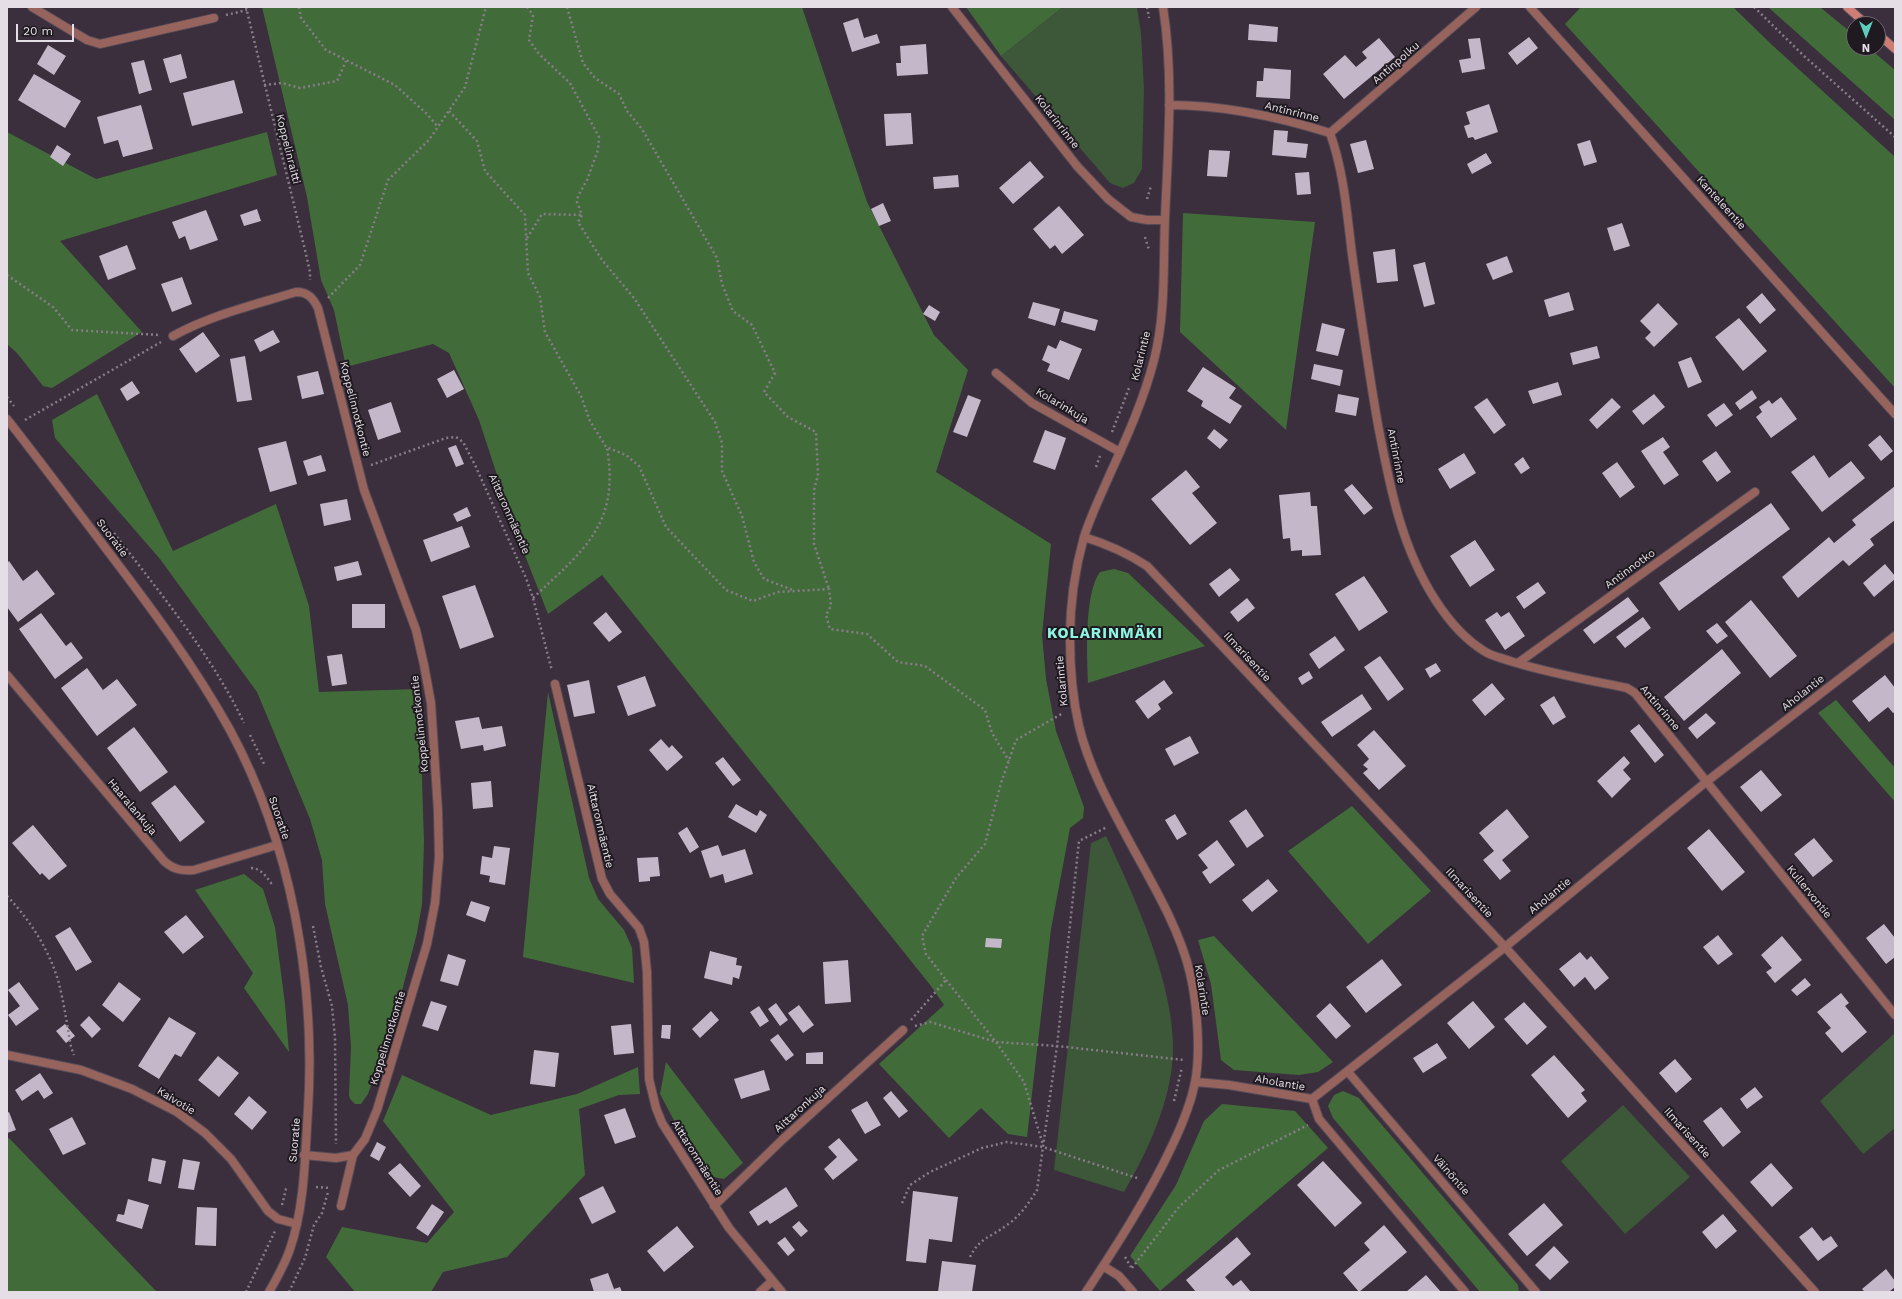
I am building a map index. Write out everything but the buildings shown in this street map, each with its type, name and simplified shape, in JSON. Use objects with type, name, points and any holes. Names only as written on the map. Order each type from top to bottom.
[{"type":"main road","points":[[1847,7],[1857,16]]},
{"type":"main road","points":[[1886,41],[1895,49]]},
{"type":"street","points":[[32,7],[87,40],[100,44],[214,18]]},
{"type":"street","name":"Kolarinrinne","points":[[952,7],[1077,166],[1108,199],[1131,217],[1147,220],[1165,220]]},
{"type":"street","name":"Kolarintie","points":[[1086,1292],[1155,1181],[1184,1120],[1196,1082],[1197,1061],[1195,1007],[1190,972],[1170,916],[1125,832],[1095,771],[1080,729],[1072,687],[1070,634],[1072,598],[1077,565],[1084,537],[1145,388],[1154,359],[1159,335],[1169,105],[1167,34],[1163,7]]},
{"type":"street","name":"Antinpolku","points":[[1330,133],[1476,7]]},
{"type":"street","name":"Kanteleentie","points":[[1530,7],[1895,414]]},
{"type":"street","name":"Antinrinne","points":[[1169,105],[1194,105],[1244,112],[1330,133],[1336,151],[1344,189],[1366,358],[1390,488],[1401,530],[1415,564],[1431,592],[1450,622],[1466,638],[1486,653],[1541,670],[1627,688],[1635,693],[1706,782]]},
{"type":"street","points":[[173,336],[190,327],[214,318],[296,292],[303,292],[309,295]]},
{"type":"street","name":"Koppelinnotkontie","points":[[309,295],[318,308],[359,469],[374,516],[416,630],[424,665],[430,703],[435,754],[439,857],[435,903],[427,944],[378,1110],[364,1139],[353,1155]]},
{"type":"street","name":"Kolarinkuja","points":[[996,373],[1032,403],[1120,452]]},
{"type":"street","name":"Suoratie","points":[[7,419],[129,579],[188,661],[231,732],[251,776],[277,845],[287,880],[296,924],[308,1004],[310,1074],[297,1224],[290,1250],[280,1273],[269,1292]]},
{"type":"street","name":"Antinnotko","points":[[1518,663],[1755,492]]},
{"type":"street","name":"Ilmarisentie","points":[[1084,537],[1129,554],[1147,566],[1504,948],[1815,1292]]},
{"type":"street","name":"Aholantie","points":[[1196,1082],[1229,1085],[1312,1099],[1504,948],[1706,782],[1895,636]]},
{"type":"street","name":"Haaralankuja","points":[[7,675],[170,867],[181,870],[194,870],[277,845]]},
{"type":"street","name":"Aittaronmäentie","points":[[555,684],[602,879],[610,894],[636,924],[644,942],[647,972],[647,1060],[650,1085],[656,1108],[671,1140],[714,1206],[742,1245],[782,1292]]},
{"type":"street","name":"Kullervontie","points":[[1706,782],[1895,1015]]},
{"type":"street","name":"Aittaronkuja","points":[[714,1206],[782,1140],[903,1030]]},
{"type":"street","name":"Kaivotie","points":[[7,1056],[81,1070],[132,1089],[177,1112],[205,1133],[231,1159],[268,1211],[278,1219],[297,1224]]},
{"type":"street","name":"Väinöntie","points":[[1348,1072],[1536,1292]]},
{"type":"street","points":[[1312,1099],[1319,1120],[1465,1292]]},
{"type":"street","points":[[304,1155],[336,1158],[353,1155],[341,1206]]},
{"type":"street","points":[[1103,1266],[1119,1276],[1133,1292]]},
{"type":"street","points":[[760,1292],[772,1281]]},
{"type":"path","points":[[299,7],[301,18],[326,50],[396,85],[427,114],[438,127]]},
{"type":"path","points":[[318,308],[360,265],[388,180],[429,140],[465,87],[486,7]]},
{"type":"path","points":[[527,7],[533,15],[530,40],[539,54],[570,83],[599,137],[598,150],[587,180],[578,196],[577,202],[582,215]]},
{"type":"path","points":[[567,7],[583,64],[594,78],[619,94],[627,111],[642,129],[717,258],[722,284],[733,311],[752,325],[775,372],[764,392],[788,417],[816,432],[818,475],[814,490],[814,544],[829,589],[831,606],[826,615],[830,629],[867,634],[898,662],[925,666],[937,674],[984,710],[992,733],[1009,761]]},
{"type":"path","points":[[1147,7],[1149,20]]},
{"type":"path","points":[[1754,7],[1804,56],[1895,137]]},
{"type":"path","points":[[214,18],[247,9]]},
{"type":"path","name":"Koppelinraitti","points":[[247,9],[310,272],[309,295]]},
{"type":"path","points":[[264,84],[282,83],[300,88],[337,81],[346,61]]},
{"type":"path","points":[[449,111],[477,141],[485,171],[525,215],[528,273],[540,297],[545,332],[581,396],[590,421],[606,447],[610,467],[610,489],[602,520],[593,537],[567,566],[533,598]]},
{"type":"path","points":[[1147,199],[1152,182]]},
{"type":"path","points":[[526,238],[542,214],[582,215]]},
{"type":"path","points":[[582,215],[578,222],[602,260],[634,298],[715,422],[722,443],[722,471],[742,516],[754,562],[764,578],[794,591]]},
{"type":"path","points":[[1146,237],[1150,252]]},
{"type":"path","points":[[7,275],[53,307],[72,330],[173,336]]},
{"type":"path","points":[[24,420],[173,336]]},
{"type":"path","points":[[1095,470],[1131,384]]},
{"type":"path","points":[[7,397],[16,408]]},
{"type":"path","points":[[20,414],[29,425]]},
{"type":"path","name":"Aittaronmäentie","points":[[359,469],[446,438],[456,437],[463,442],[475,465],[533,598],[555,684]]},
{"type":"path","points":[[606,447],[626,455],[639,466],[666,527],[726,590],[753,601],[778,592],[829,589]]},
{"type":"path","points":[[111,530],[189,632],[237,708],[266,769]]},
{"type":"path","points":[[1062,706],[1065,719]]},
{"type":"path","points":[[1043,1147],[1024,1082],[996,1042],[926,954],[922,936],[956,878],[985,844],[1001,783],[1016,740],[1063,712]]},
{"type":"path","points":[[1104,820],[1111,833]]},
{"type":"path","points":[[970,1258],[976,1245],[1007,1225],[1026,1207],[1037,1190],[1057,1046],[1079,841],[1108,826]]},
{"type":"path","points":[[246,868],[255,868],[262,872],[271,883],[275,882]]},
{"type":"path","points":[[7,896],[36,931],[49,956],[58,981],[71,1047],[81,1070]]},
{"type":"path","points":[[312,922],[320,967],[332,1006],[335,1038],[336,1149]]},
{"type":"path","points":[[903,1030],[923,1004],[946,980]]},
{"type":"path","points":[[903,1030],[930,1022],[996,1042],[1057,1046],[1197,1061]]},
{"type":"path","points":[[1174,1104],[1183,1060],[1183,1053]]},
{"type":"path","points":[[1132,1268],[1179,1207],[1219,1170],[1319,1120]]},
{"type":"path","points":[[902,1203],[910,1185],[930,1172],[982,1148],[1007,1142],[1043,1147],[1143,1180],[1139,1186]]},
{"type":"path","points":[[282,1206],[286,1189],[292,1186]]},
{"type":"path","points":[[289,1292],[305,1258],[314,1225],[322,1213],[330,1187],[312,1187]]},
{"type":"path","points":[[246,1292],[276,1230]]},
{"type":"green space","points":[[262,7],[802,7],[867,202],[934,335],[968,370],[936,472],[1051,544],[1042,635],[1046,679],[1056,731],[1084,807],[1083,818],[1070,828],[1051,929],[1027,1137],[1008,1134],[981,1108],[949,1138],[879,1064],[944,1005],[931,986],[602,575],[548,614],[515,530],[479,420],[449,353],[433,344],[346,367],[334,310],[321,280],[307,197]]},
{"type":"green space","points":[[966,7],[1063,7],[1001,56]]},
{"type":"green space","points":[[1063,7],[1137,7],[1141,33],[1144,89],[1142,169],[1134,183],[1123,188],[1110,183],[1001,56]]},
{"type":"green space","points":[[1581,7],[1733,7],[1771,44],[1895,157],[1895,388],[1565,24]]},
{"type":"green space","points":[[1768,7],[1820,7],[1846,28],[1846,56],[1878,56],[1895,70],[1895,120]]},
{"type":"green space","points":[[7,132],[96,179],[267,132],[277,175],[60,241],[142,332],[52,388],[43,386],[17,353],[7,344]]},
{"type":"green space","points":[[1183,213],[1315,222],[1286,430],[1180,332]]},
{"type":"green space","points":[[97,394],[173,551],[276,504],[309,606],[319,692],[419,689],[424,842],[422,904],[417,933],[397,1010],[368,1094],[361,1104],[355,1104],[350,1099],[349,1095],[351,1047],[348,1005],[325,904],[322,860],[310,819],[257,692],[160,559],[55,438],[52,420]]},
{"type":"green space","points":[[1114,569],[1128,573],[1205,646],[1088,683],[1088,625],[1091,594],[1100,572]]},
{"type":"green space","points":[[548,692],[589,878],[598,899],[624,930],[632,948],[634,983],[523,957]]},
{"type":"green space","points":[[1836,700],[1895,768],[1895,802],[1818,713]]},
{"type":"green space","points":[[1352,806],[1431,891],[1368,944],[1288,851]]},
{"type":"green space","points":[[1106,836],[1131,890],[1155,952],[1171,1016],[1173,1046],[1168,1090],[1159,1120],[1146,1150],[1124,1192],[1054,1170],[1091,843]]},
{"type":"green space","points":[[244,874],[263,889],[275,927],[285,1004],[289,1052],[244,988],[253,973],[195,890]]},
{"type":"green space","points":[[1214,936],[1333,1062],[1318,1072],[1299,1075],[1234,1070],[1221,1060],[1211,984],[1198,940]]},
{"type":"green space","points":[[1895,1033],[1895,1128],[1863,1154],[1820,1101]]},
{"type":"green space","points":[[666,1062],[743,1163],[724,1179],[713,1177],[685,1141],[660,1094]]},
{"type":"green space","points":[[638,1067],[640,1094],[619,1095],[579,1109],[585,1175],[507,1257],[443,1272],[431,1292],[355,1292],[326,1257],[342,1227],[427,1243],[454,1212],[383,1121],[402,1075],[491,1115],[577,1094]]},
{"type":"green space","points":[[1343,1091],[1359,1098],[1518,1285],[1519,1292],[1480,1292],[1333,1118],[1328,1106],[1334,1095]]},
{"type":"green space","points":[[1222,1104],[1295,1111],[1328,1148],[1160,1291],[1130,1256],[1176,1185],[1204,1121]]},
{"type":"green space","points":[[1623,1105],[1690,1177],[1625,1234],[1561,1161]]},
{"type":"green space","points":[[9,1138],[157,1292],[7,1292],[7,1139]]},
{"type":"district","name":"KOLARINMÄKI","points":[[1105,634]]}]
